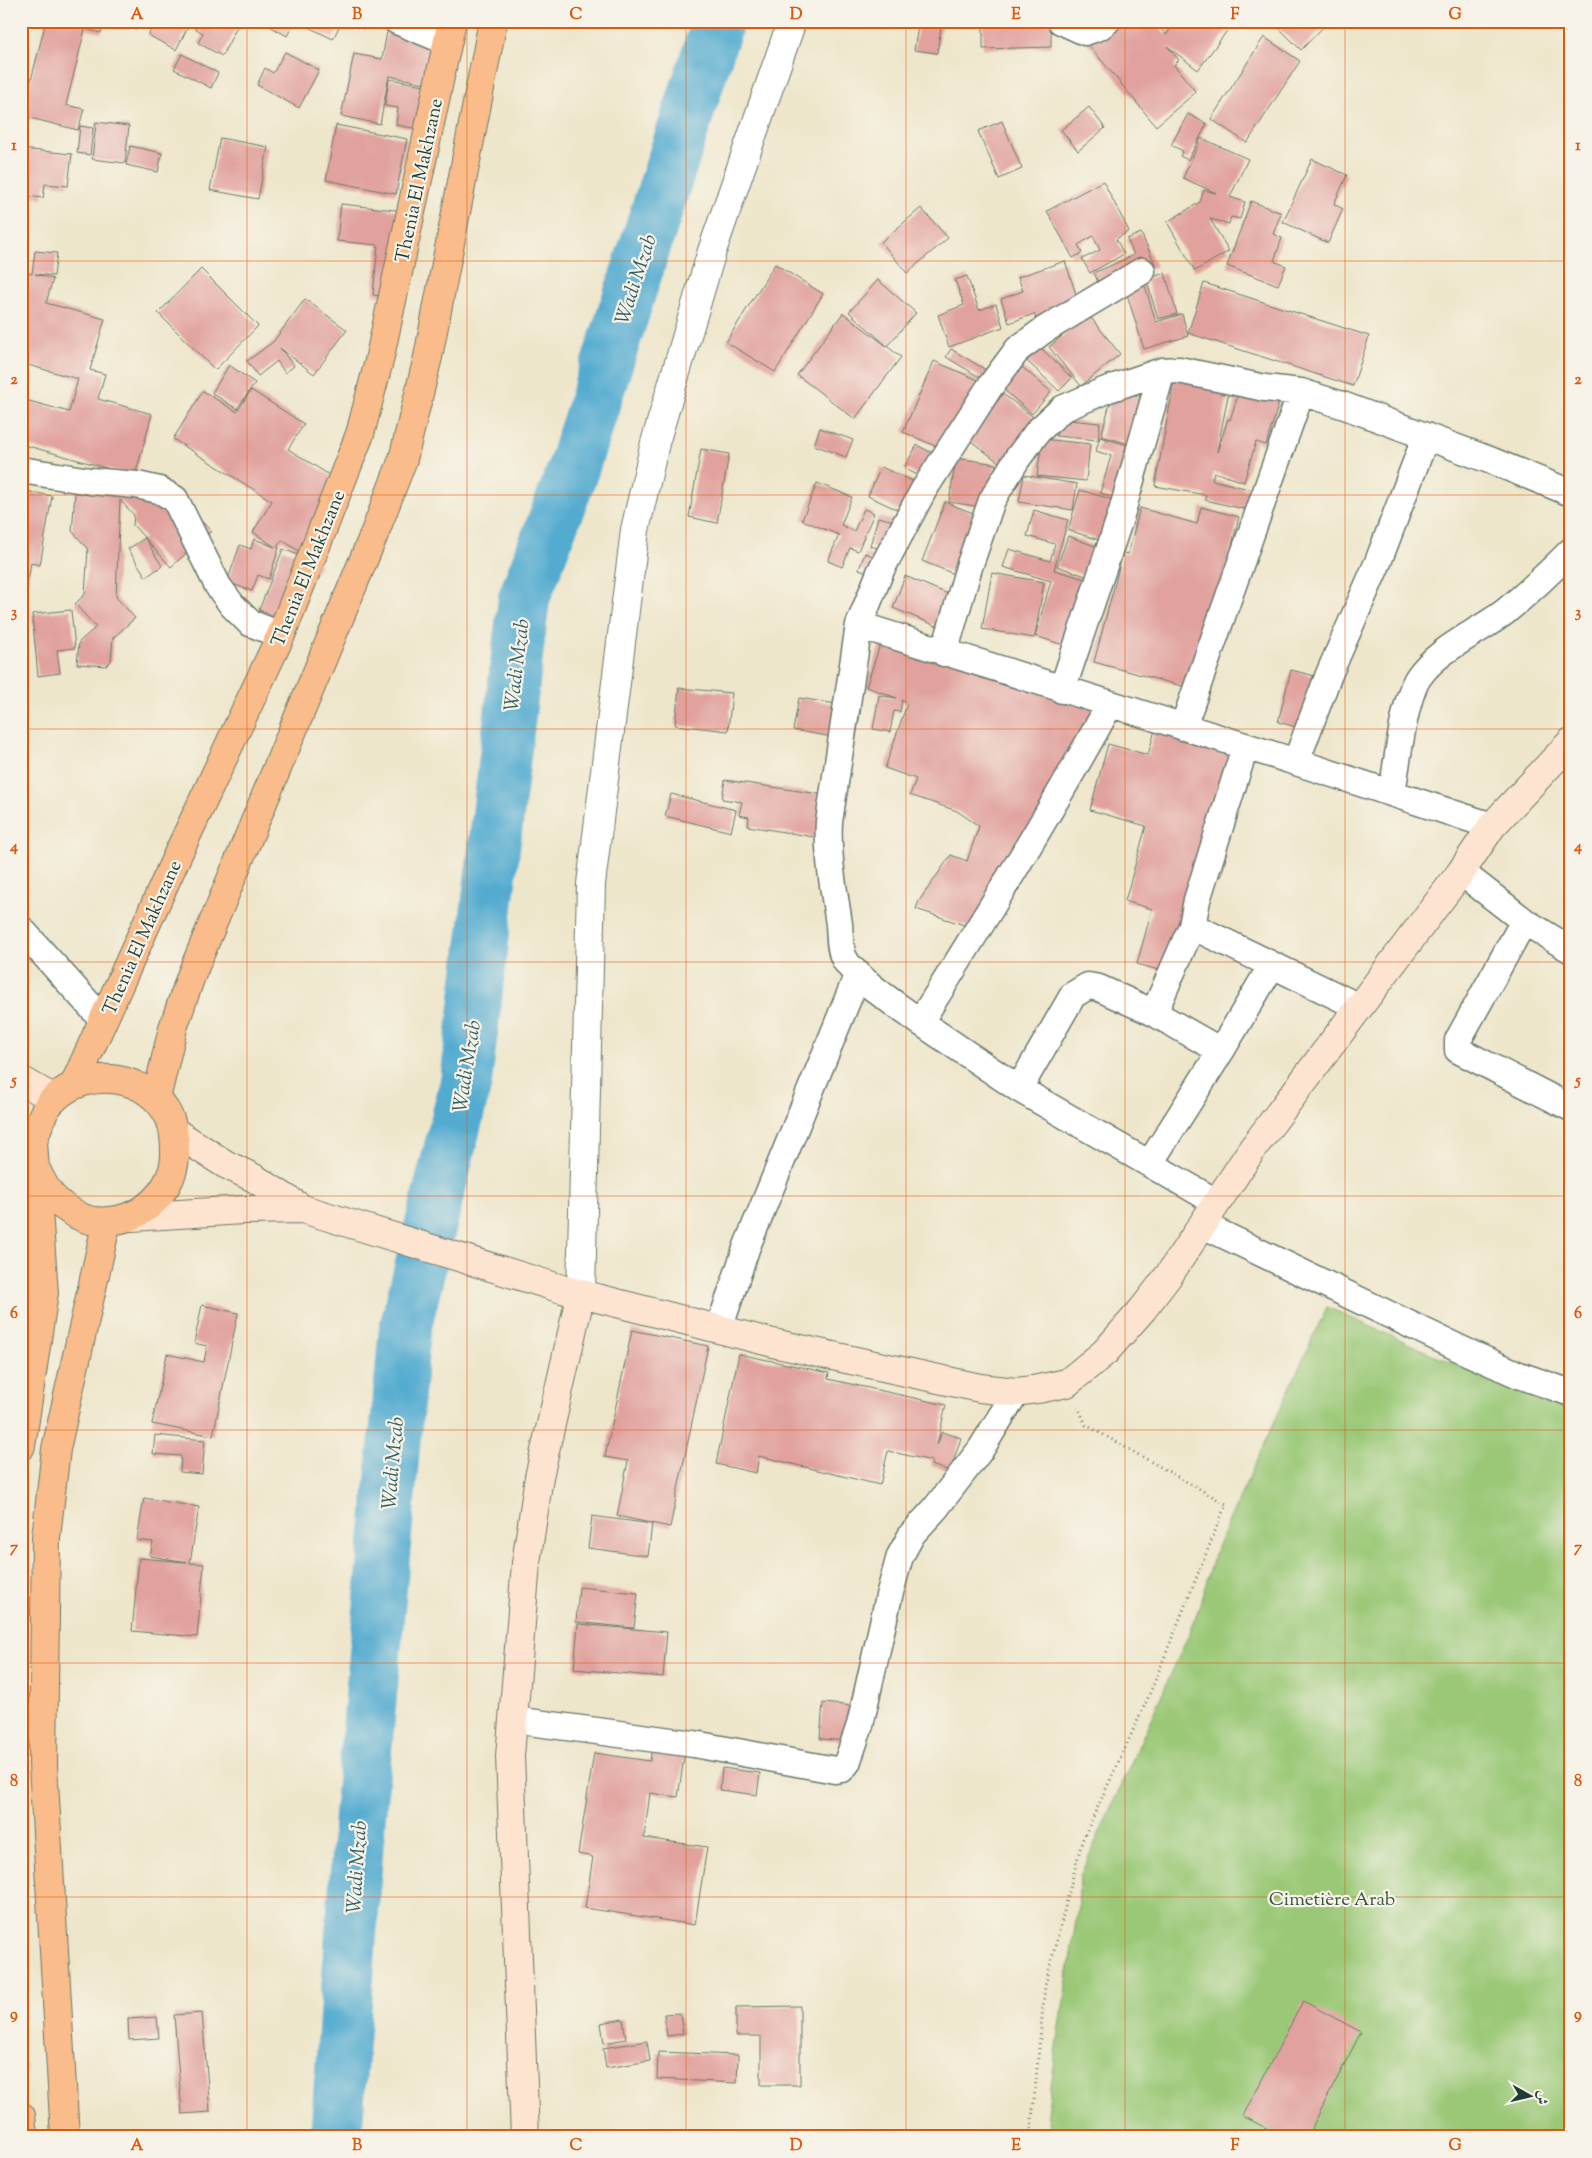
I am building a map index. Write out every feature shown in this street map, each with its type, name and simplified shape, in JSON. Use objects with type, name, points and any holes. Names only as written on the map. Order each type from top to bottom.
[{"type":"main road","points":[[156,1099],[173,1028],[191,976],[375,532],[402,459],[428,357],[494,21]]},
{"type":"main road","name":"Thenia El Makhzane","points":[[64,1092],[103,1020],[281,635],[360,434],[379,362],[450,32]]},
{"type":"main road","points":[[174,1132],[225,1164],[254,1178],[313,1212],[571,1291],[719,1329],[980,1388],[1016,1392],[1067,1383],[1105,1352],[1143,1309],[1169,1275],[1253,1148],[1461,872],[1492,826],[1571,742]]},
{"type":"main road","points":[[21,1446],[44,1293],[30,1148],[40,1119],[64,1092],[95,1078],[117,1078],[138,1086],[156,1099],[169,1117],[174,1132],[176,1162],[167,1185],[152,1204],[119,1219]]},
{"type":"main road","points":[[21,1080],[64,1092]]},
{"type":"main road","points":[[30,1148],[45,1189],[62,1207],[83,1218],[119,1219],[216,1211],[313,1212]]},
{"type":"main road","points":[[65,2137],[43,1765],[46,1538],[56,1448],[119,1219]]},
{"type":"main road","points":[[525,2137],[510,1756],[526,1563],[571,1291]]},
{"type":"main road","points":[[21,2116],[23,2137]]},
{"type":"street","points":[[397,21],[450,32]]},
{"type":"street","points":[[571,1291],[590,884],[635,530],[656,443],[712,251],[792,21]]},
{"type":"street","points":[[1061,21],[1085,32],[1099,28],[1107,21]]},
{"type":"street","points":[[1142,272],[1044,330],[1018,349],[988,388],[923,491],[882,570],[859,626],[829,822],[828,843],[844,958],[858,974],[920,1022],[1019,1089],[1150,1163],[1209,1213],[1466,1352],[1520,1376],[1571,1393]]},
{"type":"street","points":[[944,654],[969,566],[992,500],[1017,459],[1038,431],[1062,409],[1106,390],[1162,371],[1179,370],[1266,388],[1301,392],[1426,436],[1571,494]]},
{"type":"street","points":[[1062,690],[1121,515],[1162,371]]},
{"type":"street","points":[[1183,727],[1301,392]]},
{"type":"street","points":[[1296,762],[1330,674],[1378,562],[1426,436]]},
{"type":"street","points":[[21,470],[137,485],[159,490],[175,498],[218,586],[232,605],[250,623],[281,635]]},
{"type":"street","points":[[1392,793],[1410,698],[1418,679],[1438,658],[1512,605],[1542,580],[1571,551]]},
{"type":"street","points":[[859,626],[1296,762],[1492,826]]},
{"type":"street","points":[[920,1022],[996,900],[1076,766],[1110,704]]},
{"type":"street","points":[[1154,1013],[1192,926],[1197,900],[1245,747]]},
{"type":"street","points":[[1461,872],[1524,921],[1571,950]]},
{"type":"street","points":[[1524,921],[1458,1040],[1458,1050],[1571,1108]]},
{"type":"street","points":[[1192,926],[1359,1007]]},
{"type":"street","points":[[21,929],[103,1020]]},
{"type":"street","points":[[1150,1163],[1221,1051],[1272,965]]},
{"type":"street","points":[[719,1329],[747,1246],[858,974]]},
{"type":"street","points":[[1019,1089],[1073,995],[1088,986],[1099,988],[1154,1013],[1221,1051]]},
{"type":"street","points":[[514,1720],[694,1744],[835,1770],[842,1768],[851,1754],[860,1725],[900,1556],[912,1534],[935,1509],[981,1449],[1016,1392]]},
{"type":"path","points":[[1036,2137],[1031,2131],[1045,1986],[1082,1840],[1148,1698],[1226,1504],[1086,1425],[1067,1383]]},
{"type":"green space","name":"Cimetière Arab","points":[[1327,1307],[1488,1379],[1497,1359],[1571,1383],[1571,2137],[1053,2137],[1047,2113],[1078,1907],[1080,1876],[1194,1623],[1217,1547]]},
{"type":"building","points":[[46,21],[104,21],[101,33],[85,29],[66,105],[84,109],[78,130],[22,116]]},
{"type":"building","points":[[156,21],[240,21],[222,56],[198,43],[203,33],[189,25],[176,50],[148,35]]},
{"type":"building","points":[[261,21],[295,21],[287,36]]},
{"type":"building","points":[[306,21],[342,21],[333,39],[304,25]]},
{"type":"building","points":[[389,21],[447,30],[436,85],[389,76],[380,124],[341,116],[354,54],[382,59]]},
{"type":"building","points":[[919,21],[942,21],[937,53],[914,50]]},
{"type":"building","points":[[983,21],[1051,21],[1051,47],[983,49]]},
{"type":"building","points":[[1112,21],[1155,21],[1166,35],[1176,21],[1229,21],[1232,24],[1198,70],[1167,46],[1179,60],[1174,65],[1196,92],[1156,126],[1087,43]]},
{"type":"building","points":[[1285,21],[1329,21],[1301,50],[1279,28]]},
{"type":"building","points":[[1264,37],[1300,61],[1247,143],[1211,119]]},
{"type":"building","points":[[285,52],[319,70],[299,108],[257,85],[265,68],[273,73]]},
{"type":"building","points":[[182,54],[218,73],[211,88],[174,69]]},
{"type":"building","points":[[389,79],[425,85],[418,129],[396,125],[398,108],[385,106]]},
{"type":"building","points":[[1089,107],[1105,128],[1078,151],[1061,130]]},
{"type":"building","points":[[1188,114],[1207,124],[1188,160],[1180,156],[1183,151],[1171,145]]},
{"type":"building","points":[[1002,121],[1022,169],[999,179],[978,131]]},
{"type":"building","points":[[96,122],[129,126],[125,163],[92,159]]},
{"type":"building","points":[[336,125],[407,139],[396,194],[326,180]]},
{"type":"building","points":[[80,126],[93,128],[90,155],[77,153]]},
{"type":"building","points":[[220,138],[268,147],[258,199],[210,190]]},
{"type":"building","points":[[1201,138],[1248,159],[1230,197],[1245,202],[1240,219],[1231,217],[1229,224],[1210,219],[1229,251],[1195,271],[1167,222],[1200,202],[1204,190],[1216,193],[1183,178]]},
{"type":"building","points":[[130,146],[162,153],[158,172],[126,165]]},
{"type":"building","points":[[21,149],[72,154],[68,186],[45,184],[43,198],[21,195]]},
{"type":"building","points":[[1312,159],[1347,175],[1334,204],[1343,209],[1328,243],[1283,222]]},
{"type":"building","points":[[1103,181],[1129,231],[1116,239],[1124,254],[1090,273],[1082,259],[1100,250],[1093,236],[1078,245],[1082,253],[1073,258],[1047,211]]},
{"type":"building","points":[[1251,201],[1281,213],[1273,234],[1282,238],[1274,261],[1286,266],[1278,285],[1227,266]]},
{"type":"building","points":[[341,204],[404,211],[396,298],[373,295],[378,245],[337,241]]},
{"type":"building","points":[[921,208],[948,238],[907,273],[881,242]]},
{"type":"building","points":[[1141,233],[1156,266],[1102,291],[1094,273],[1134,255],[1127,239]]},
{"type":"building","points":[[35,251],[57,253],[54,276],[35,274],[53,279],[46,303],[105,319],[90,370],[105,374],[98,399],[152,414],[135,476],[21,444],[22,399],[69,412],[78,379],[21,363],[21,271],[32,274]]},
{"type":"building","points":[[1065,261],[1081,309],[1038,324],[1034,314],[1009,323],[1001,299],[1023,291],[1018,277]]},
{"type":"building","points":[[775,264],[823,294],[775,372],[726,342]]},
{"type":"building","points":[[201,269],[258,326],[215,370],[158,313]]},
{"type":"building","points":[[1165,273],[1177,314],[1158,319],[1146,279]]},
{"type":"building","points":[[967,276],[979,310],[996,304],[1003,327],[949,347],[938,315],[964,305],[955,280]]},
{"type":"building","points":[[878,280],[916,313],[887,346],[849,312]]},
{"type":"building","points":[[1204,283],[1369,336],[1353,386],[1188,333]]},
{"type":"building","points":[[1145,286],[1156,322],[1182,314],[1188,336],[1144,349],[1126,291]]},
{"type":"building","points":[[305,299],[347,330],[314,374],[280,348],[294,366],[285,373],[277,361],[258,376],[247,361],[273,342]]},
{"type":"building","points":[[843,313],[901,357],[855,419],[797,375]]},
{"type":"building","points":[[1088,314],[1120,354],[1081,386],[1049,347]]},
{"type":"building","points":[[1040,347],[1072,378],[1059,391],[1027,361]]},
{"type":"building","points":[[951,349],[991,373],[986,381],[946,357]]},
{"type":"building","points":[[1178,360],[1230,385],[1217,452],[1228,419],[1230,420],[1245,373],[1284,386],[1266,445],[1256,442],[1244,482],[1214,472],[1212,480],[1257,491],[1252,511],[1205,500],[1206,495],[1155,486]]},
{"type":"building","points":[[934,361],[978,380],[947,451],[903,432]]},
{"type":"building","points":[[229,365],[255,383],[237,409],[212,393]]},
{"type":"building","points":[[1022,367],[1051,392],[1032,414],[1003,389]]},
{"type":"building","points":[[1114,389],[1164,403],[1152,450],[1101,436]]},
{"type":"building","points":[[251,390],[304,424],[288,449],[347,486],[305,555],[282,540],[277,547],[279,548],[269,579],[258,575],[252,591],[227,582],[240,545],[251,549],[254,539],[275,547],[253,532],[272,501],[173,439],[203,391],[237,412]]},
{"type":"building","points":[[1003,394],[1040,422],[1005,467],[968,439]]},
{"type":"building","points":[[1058,419],[1100,423],[1098,440],[1056,436]]},
{"type":"building","points":[[820,428],[853,440],[846,457],[814,445]]},
{"type":"building","points":[[1100,437],[1147,451],[1131,503],[1100,493],[1111,456],[1096,451]]},
{"type":"building","points":[[1042,439],[1090,444],[1086,481],[1037,476]]},
{"type":"building","points":[[917,445],[934,454],[921,477],[904,468]]},
{"type":"building","points":[[701,449],[729,454],[717,523],[689,517]]},
{"type":"building","points":[[956,458],[996,464],[989,508],[949,502]]},
{"type":"building","points":[[881,467],[922,485],[909,515],[868,496]]},
{"type":"building","points":[[1024,475],[1077,484],[1073,510],[1019,502]]},
{"type":"building","points":[[76,483],[190,509],[211,531],[171,567],[133,525],[134,515],[120,500],[116,597],[135,618],[113,638],[111,661],[106,666],[77,664],[79,642],[96,627],[75,604],[85,594],[88,549],[72,531]]},
{"type":"building","points":[[817,483],[852,497],[841,525],[854,531],[864,509],[874,513],[858,551],[850,548],[842,567],[828,561],[839,535],[802,520]]},
{"type":"building","points":[[21,490],[52,496],[40,565],[31,563],[24,604],[21,603]]},
{"type":"building","points":[[1080,490],[1127,504],[1115,545],[1068,530]]},
{"type":"building","points":[[945,502],[988,519],[964,578],[922,561]]},
{"type":"building","points":[[1201,507],[1239,517],[1196,690],[1094,662],[1123,553],[1128,554],[1140,508],[1197,524]]},
{"type":"building","points":[[1034,510],[1068,520],[1054,570],[1103,584],[1083,651],[1035,636],[1051,581],[1003,567],[1009,549],[1050,561],[1055,544],[1027,536]]},
{"type":"building","points":[[878,517],[902,523],[894,553],[870,546]]},
{"type":"building","points":[[1068,536],[1113,553],[1103,582],[1057,566]]},
{"type":"building","points":[[145,538],[162,566],[146,577],[128,549]]},
{"type":"building","points":[[283,549],[321,564],[283,619],[259,610]]},
{"type":"building","points":[[865,553],[887,562],[881,578],[859,569]]},
{"type":"building","points":[[992,573],[1044,582],[1034,638],[982,629]]},
{"type":"building","points":[[905,576],[962,600],[949,631],[893,608]]},
{"type":"building","points":[[71,610],[75,648],[57,650],[60,673],[38,676],[32,614]]},
{"type":"building","points":[[886,627],[1121,698],[979,930],[916,909],[919,901],[951,855],[967,861],[979,826],[957,811],[910,795],[916,779],[885,768],[907,704],[902,700],[900,712],[894,711],[890,732],[873,729],[879,695],[897,698],[866,687]]},
{"type":"building","points":[[1291,670],[1331,680],[1317,733],[1278,722]]},
{"type":"building","points":[[679,688],[732,693],[728,731],[675,725]]},
{"type":"building","points":[[799,698],[861,708],[855,741],[793,730]]},
{"type":"building","points":[[1159,716],[1240,738],[1207,853],[1226,858],[1221,877],[1199,871],[1180,976],[1137,964],[1152,909],[1125,901],[1146,826],[1090,810],[1108,744],[1148,755]]},
{"type":"building","points":[[725,780],[826,795],[820,838],[748,826],[749,817],[739,815],[742,802],[722,799]]},
{"type":"building","points":[[671,794],[736,810],[731,832],[665,816]]},
{"type":"building","points":[[21,1227],[40,1229],[21,1363]]},
{"type":"building","points":[[202,1305],[238,1313],[213,1436],[152,1424],[167,1354],[204,1362],[207,1346],[194,1343]]},
{"type":"building","points":[[632,1330],[708,1346],[670,1527],[617,1516],[628,1461],[605,1457]]},
{"type":"building","points":[[739,1354],[829,1373],[828,1379],[946,1405],[937,1445],[942,1432],[961,1438],[950,1471],[931,1465],[932,1461],[888,1451],[880,1485],[759,1456],[756,1473],[716,1464]]},
{"type":"building","points":[[155,1435],[205,1440],[202,1474],[180,1472],[181,1456],[153,1454]]},
{"type":"building","points":[[144,1498],[199,1507],[190,1563],[204,1564],[197,1637],[132,1631],[139,1558],[187,1562],[150,1556],[153,1542],[137,1540]]},
{"type":"building","points":[[592,1516],[652,1524],[648,1556],[588,1548]]},
{"type":"building","points":[[579,1587],[638,1593],[634,1628],[576,1622]]},
{"type":"building","points":[[578,1624],[667,1632],[663,1677],[574,1669]]},
{"type":"building","points":[[823,1703],[853,1706],[850,1741],[820,1739]]},
{"type":"building","points":[[654,1732],[687,1737],[678,1797],[650,1793],[644,1838],[707,1847],[695,1925],[585,1908],[593,1857],[578,1854],[594,1753],[650,1761]]},
{"type":"building","points":[[722,1768],[760,1773],[757,1795],[720,1790]]},
{"type":"building","points":[[1303,2001],[1361,2032],[1307,2137],[1283,2137],[1243,2116]]},
{"type":"building","points":[[800,2006],[800,2085],[761,2085],[761,2036],[736,2036],[736,2007]]},
{"type":"building","points":[[202,2013],[210,2112],[182,2114],[174,2015]]},
{"type":"building","points":[[680,2013],[683,2034],[667,2036],[664,2014]]},
{"type":"building","points":[[157,2017],[159,2038],[129,2040],[128,2019]]},
{"type":"building","points":[[623,2019],[626,2039],[604,2043],[601,2023]]},
{"type":"building","points":[[647,2041],[650,2061],[606,2068],[603,2048]]},
{"type":"building","points":[[658,2052],[738,2055],[737,2083],[657,2079]]},
{"type":"building","points":[[21,2064],[27,2065],[22,2094],[21,2094]]},
{"type":"waterway","name":"Wadi Mzab","points":[[336,2137],[360,1815],[405,1329],[466,1082],[524,598],[570,478],[718,21]]}]
